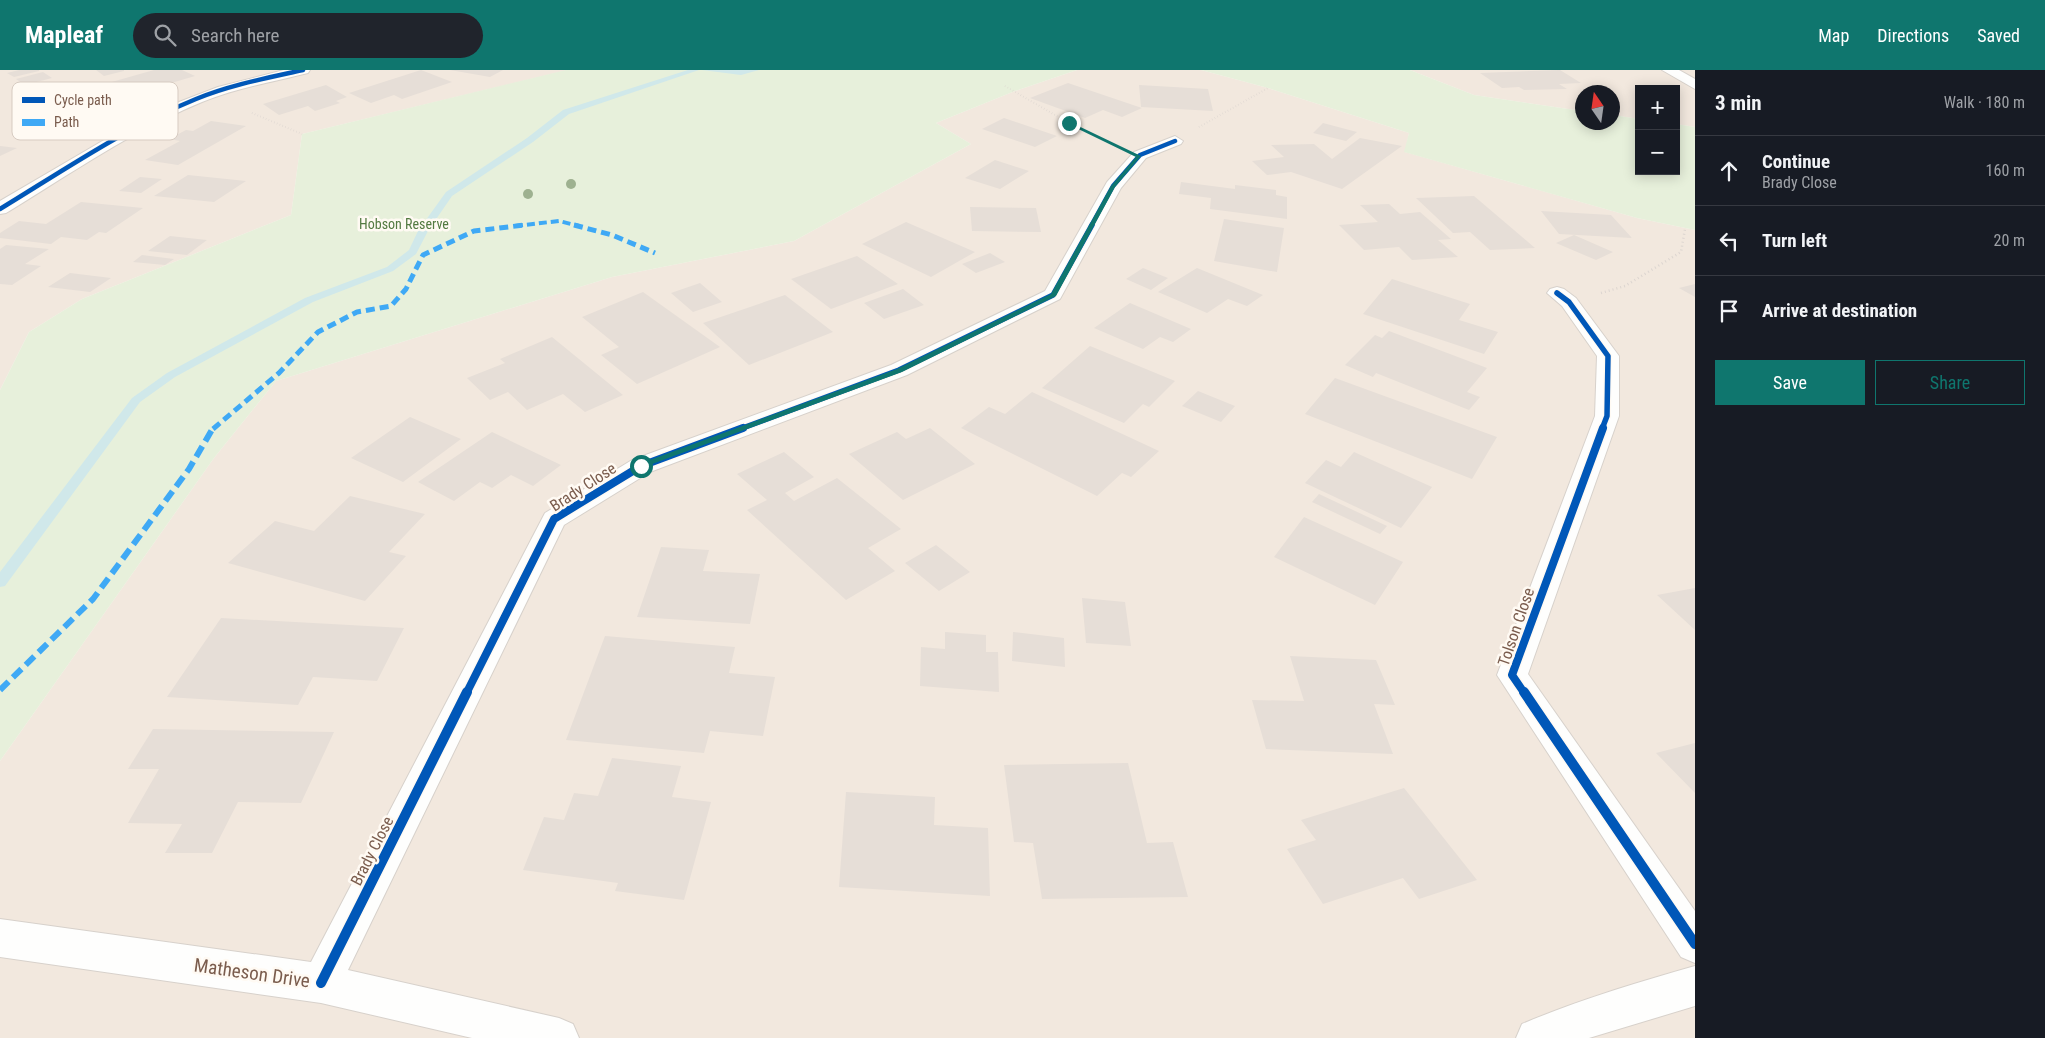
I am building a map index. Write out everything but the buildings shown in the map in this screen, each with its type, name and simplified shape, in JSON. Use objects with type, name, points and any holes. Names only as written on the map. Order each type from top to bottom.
[{"type":"street","points":[[178,110],[210,95],[277,72],[304,70]]},
{"type":"street","points":[[1669,70],[1695,85]]},
{"type":"street","points":[[0,209],[119,140]]},
{"type":"street","name":"Brady Close","points":[[321,983],[554,518],[641,466],[900,370],[1053,295],[1113,186],[1139,156],[1175,141]]},
{"type":"street","name":"Tolson Close","points":[[1563,297],[1608,356],[1607,416],[1512,675],[1695,944]]},
{"type":"street","name":"Matheson Drive","points":[[0,938],[321,983],[559,1038]]},
{"type":"street","points":[[1536,1038],[1604,1012],[1695,986]]},
{"type":"path","points":[[1005,86],[1069,123],[1139,156]]},
{"type":"path","points":[[1175,141],[1268,88]]},
{"type":"path","points":[[210,95],[302,134]]},
{"type":"path","points":[[1563,297],[1625,286],[1682,252],[1685,228]]},
{"type":"shaded area","points":[[0,70],[568,70],[302,134],[291,215],[82,299],[29,332],[0,390]]},
{"type":"shaded area","points":[[1077,70],[1201,70],[1268,88],[1409,133],[1405,152],[1637,218],[1695,230],[1695,1038],[0,1038],[0,761],[214,458],[276,381],[612,277],[794,241],[971,144],[936,123],[1015,91]]},
{"type":"shaded area","points":[[1410,70],[1695,70],[1695,127],[1680,125],[1680,85],[1635,85],[1635,118],[1620,116],[1620,85],[1575,85],[1575,110],[1474,95]]},
{"type":"green space","name":"Hobson Reserve","points":[[566,70],[1077,70],[1015,91],[936,123],[971,144],[794,241],[612,277],[276,381],[214,458],[0,761],[0,390],[29,332],[82,299],[291,215],[302,134]]},
{"type":"green space","points":[[1201,70],[1410,70],[1474,95],[1575,110],[1575,130],[1620,130],[1620,116],[1635,118],[1635,175],[1680,175],[1680,125],[1695,127],[1695,230],[1637,218],[1404,152],[1409,133],[1268,88]]},
{"type":"waterway","points":[[0,582],[136,400],[171,375],[309,300],[390,269],[413,252],[423,231],[449,194],[530,140],[566,112],[695,70]]},
{"type":"waterway","points":[[706,70],[741,73],[755,70]]},
{"type":"marked path","points":[[0,690],[93,599],[189,469],[214,427],[279,373],[318,332],[357,312],[391,306],[406,289],[423,255],[474,231],[559,221],[612,235],[655,253]]},
{"type":"cycle path","points":[[178,107],[223,90],[303,70]]},
{"type":"cycle path","points":[[0,209],[114,140]]},
{"type":"cycle path","points":[[321,983],[554,519],[641,466],[899,370],[1053,295],[1113,186],[1140,155],[1175,141]]},
{"type":"cycle path","points":[[1557,293],[1569,302],[1608,356],[1607,416],[1512,675],[1695,944]]},
{"type":"route","points":[[641,466],[900,370],[1053,295],[1113,186],[1139,156],[1069,123]]}]
